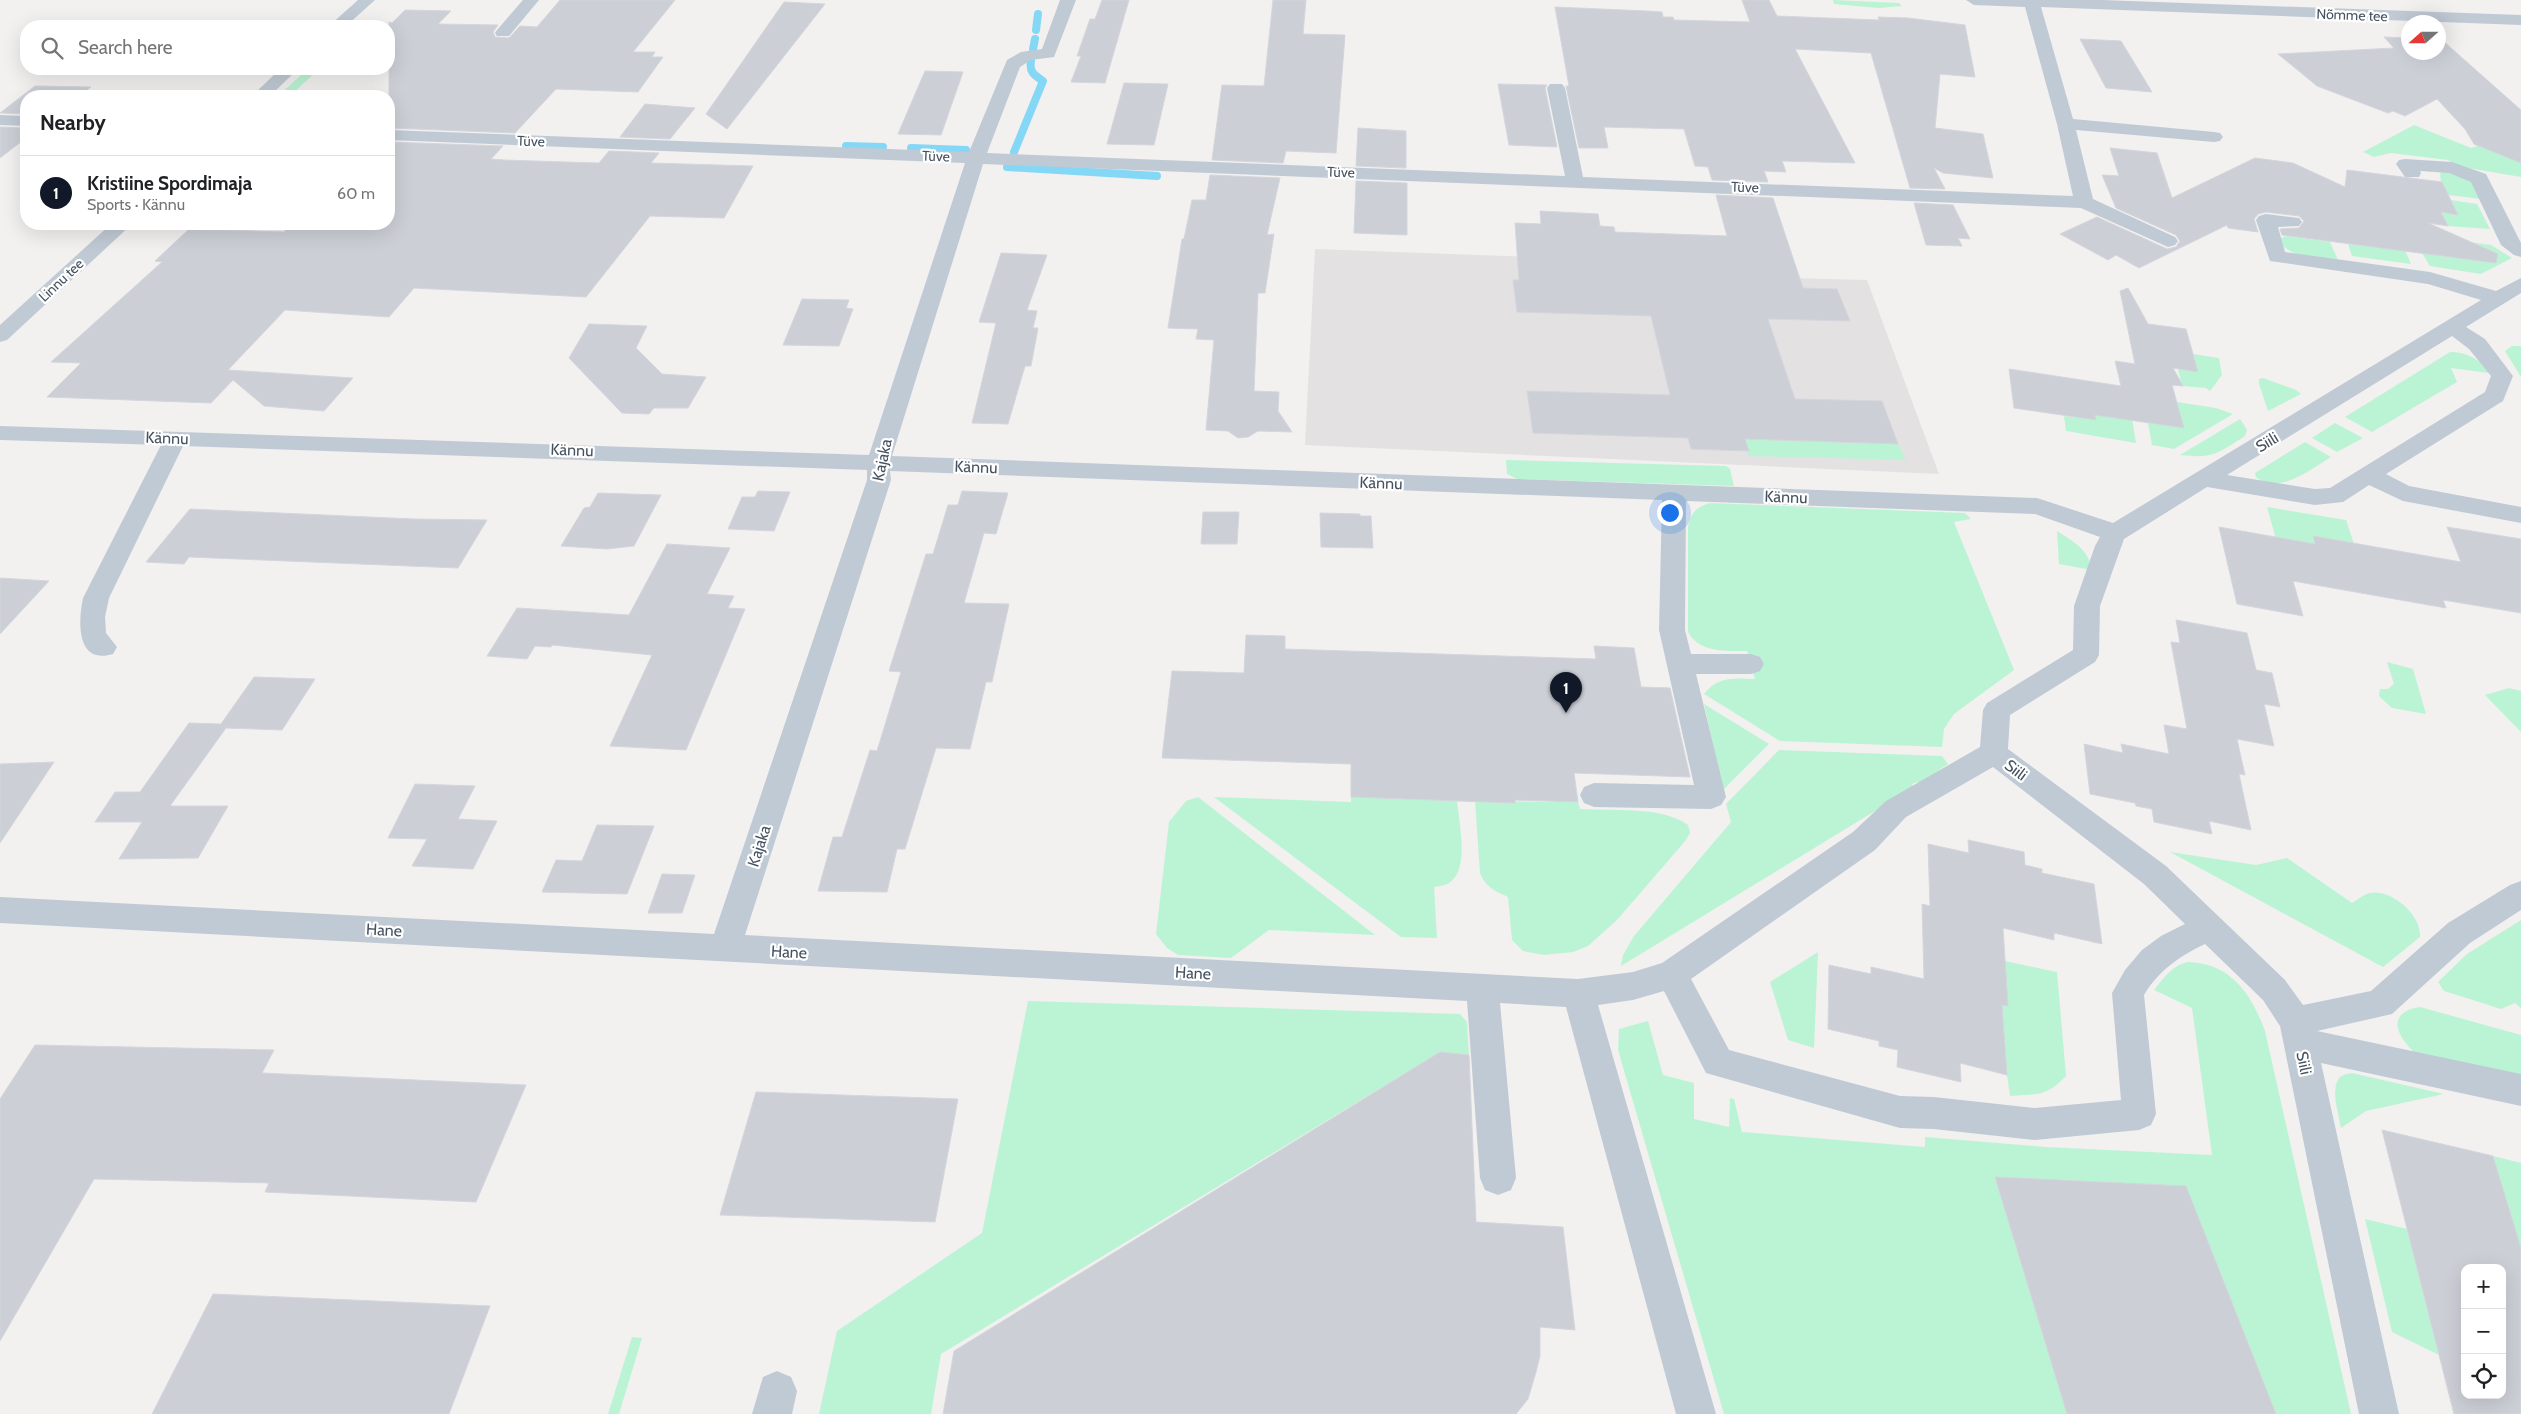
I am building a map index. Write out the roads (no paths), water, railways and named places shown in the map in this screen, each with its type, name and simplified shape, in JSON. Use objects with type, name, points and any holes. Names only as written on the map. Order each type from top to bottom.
[{"type":"street","points":[[344,20],[367,0]]},
{"type":"street","points":[[503,33],[531,0]]},
{"type":"street","points":[[1013,64],[1027,55],[1048,54],[1068,0]]},
{"type":"street","name":"Nõmme tee","points":[[1974,0],[2521,20]]},
{"type":"street","points":[[2031,1],[2066,124],[2084,202],[2168,241]]},
{"type":"street","name":"Kajaka","points":[[725,949],[879,480],[878,463],[976,158],[1020,42]]},
{"type":"street","points":[[267,90],[283,75]]},
{"type":"street","points":[[1556,88],[1576,181]]},
{"type":"street","points":[[0,120],[20,121]]},
{"type":"street","points":[[2066,124],[2214,136]]},
{"type":"street","name":"Tüve","points":[[395,135],[1181,168],[1576,181],[2084,202]]},
{"type":"street","points":[[2412,173],[2406,164],[2452,168],[2479,178],[2511,246],[2521,251]]},
{"type":"street","points":[[2292,222],[2266,220],[2277,257],[2430,278],[2498,298]]},
{"type":"street","name":"Linnu tee","points":[[0,336],[115,230]]},
{"type":"street","name":"Siili","points":[[2379,1414],[2297,1032],[2274,990],[2156,875],[1994,753],[1996,710],[2086,655],[2087,606],[2107,546],[2115,533],[2521,284]]},
{"type":"street","points":[[2204,479],[2315,497],[2335,496],[2495,396],[2502,376],[2477,344],[2452,326]]},
{"type":"street","name":"Kännu","points":[[0,433],[560,450],[2037,506],[2115,533]]},
{"type":"street","points":[[104,647],[93,636],[92,617],[96,598],[176,438]]},
{"type":"street","points":[[2369,475],[2403,493],[2521,515]]},
{"type":"street","points":[[1594,795],[1712,797],[1672,630],[1674,493]]},
{"type":"street","points":[[1680,664],[1751,664]]},
{"type":"street","name":"Hane","points":[[0,910],[1578,992],[1633,986],[1672,974],[1864,841],[1896,809],[1994,753]]},
{"type":"street","points":[[2297,1032],[2380,1004],[2459,933],[2521,894]]},
{"type":"street","points":[[1672,974],[1718,1062],[1900,1112],[1934,1113],[2035,1124],[2139,1114],[2128,993],[2136,978],[2164,949],[2209,927]]},
{"type":"street","points":[[1482,988],[1498,1178]]},
{"type":"street","points":[[1578,992],[1696,1414]]},
{"type":"street","points":[[2297,1032],[2521,1090]]},
{"type":"waterway","points":[[1036,30],[1038,14]]},
{"type":"waterway","points":[[1033,49],[1035,39]]},
{"type":"waterway","points":[[1014,152],[1043,81],[1033,73],[1031,61]]},
{"type":"waterway","points":[[846,146],[883,147]]},
{"type":"waterway","points":[[911,148],[966,150]]},
{"type":"waterway","points":[[1007,167],[1157,176]]},
{"type":"place","name":"Kristiine Spordimaja","points":[[1566,713]]}]
